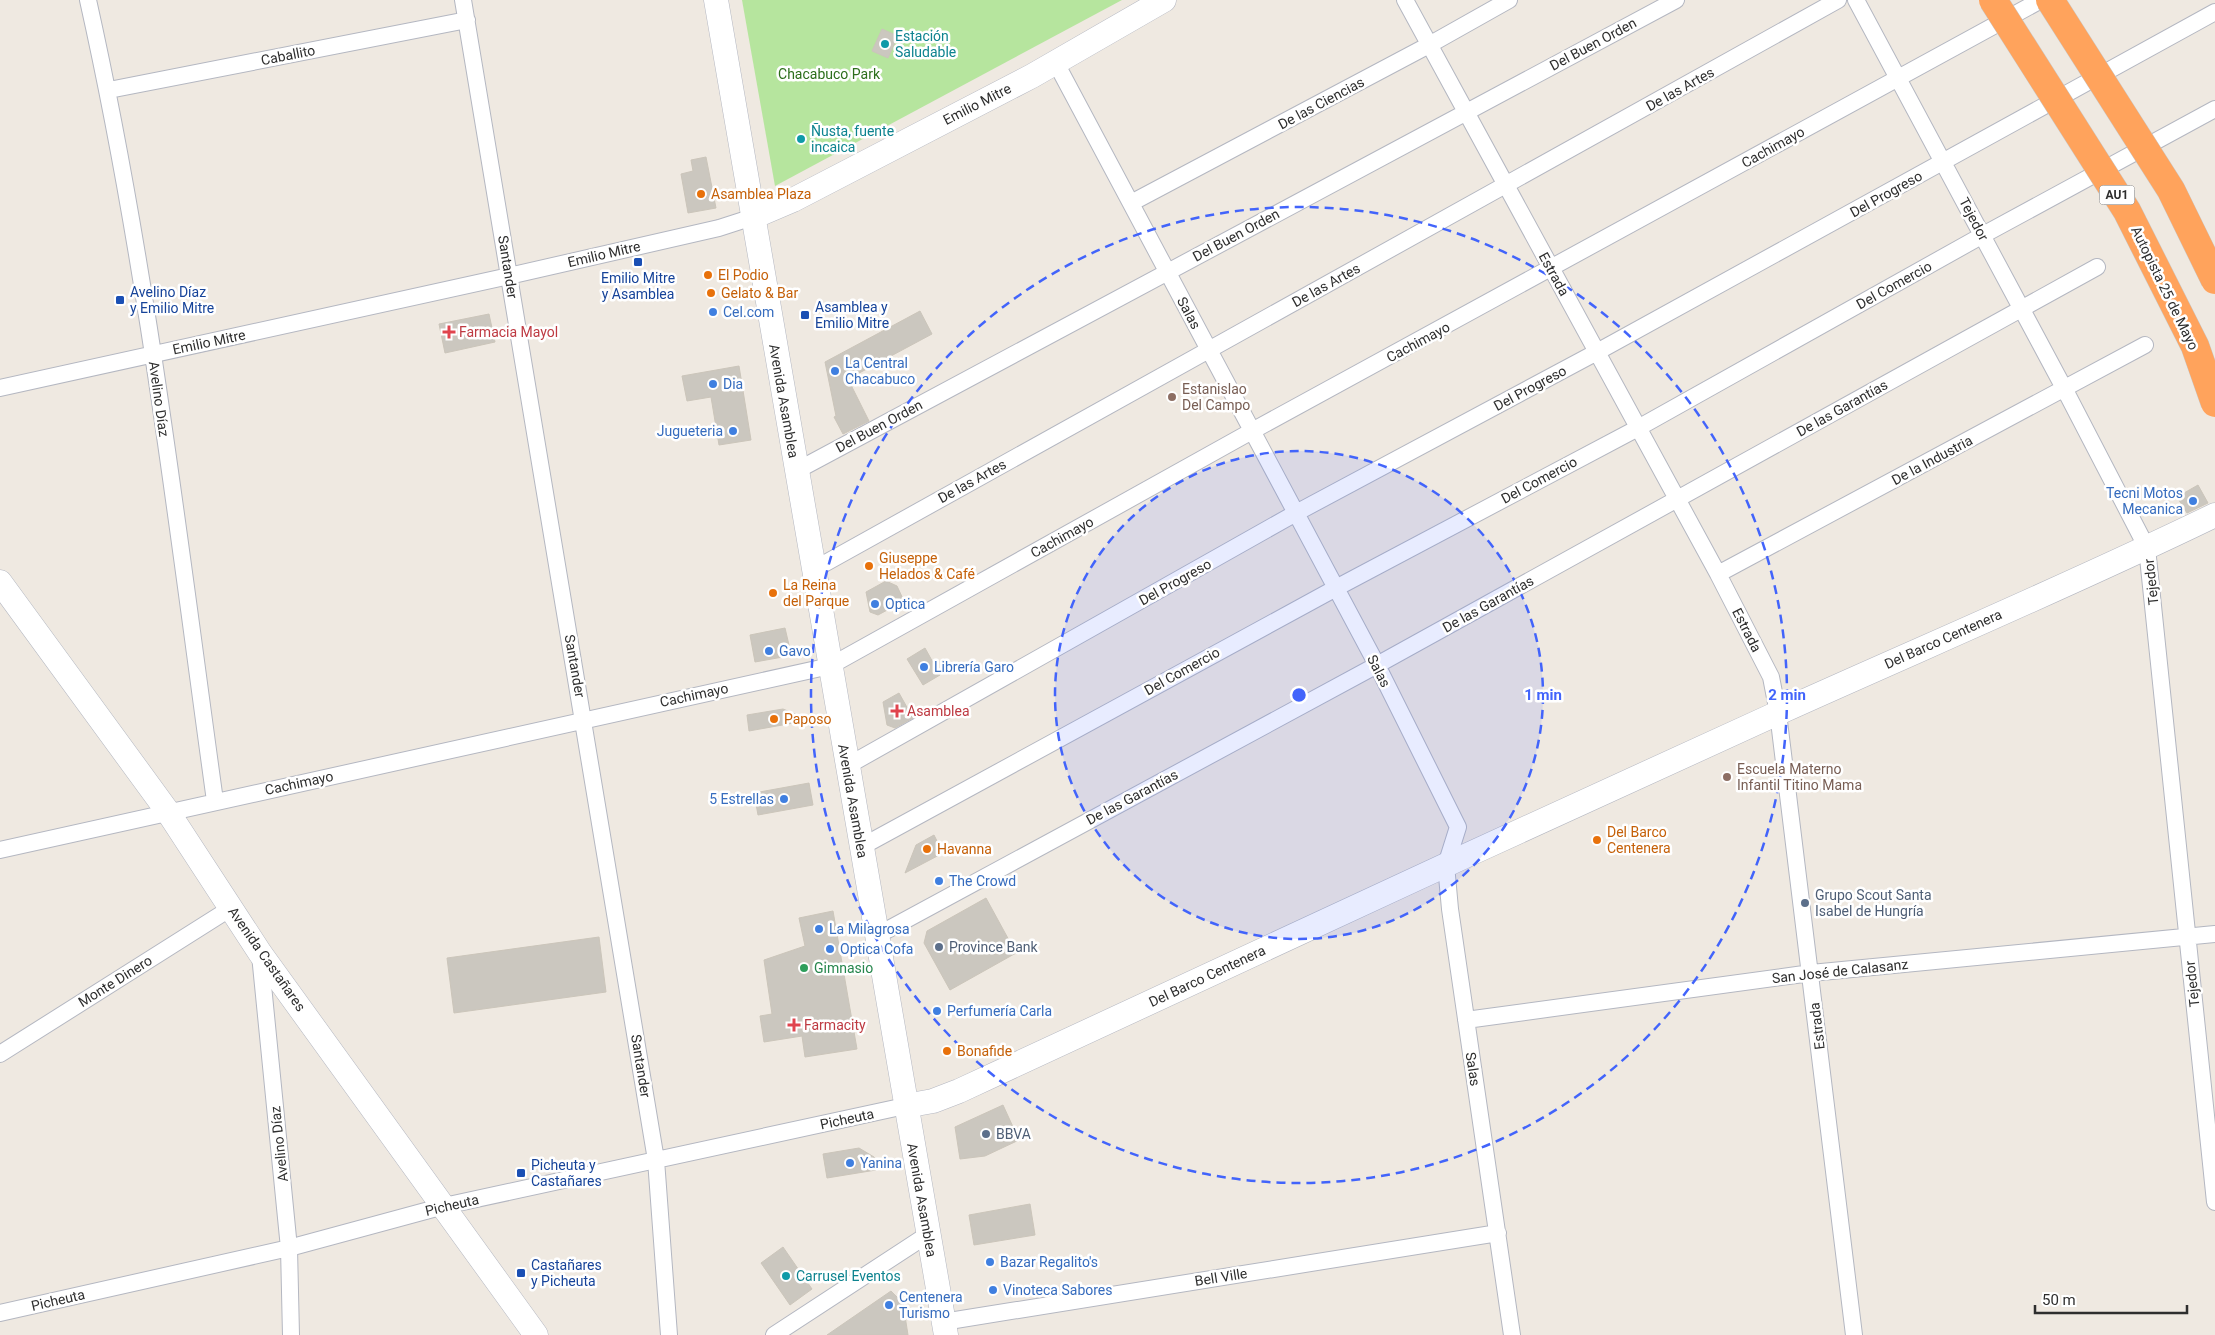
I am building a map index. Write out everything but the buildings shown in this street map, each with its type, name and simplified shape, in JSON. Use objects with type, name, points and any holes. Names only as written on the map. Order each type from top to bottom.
[{"type":"highway","name":"Autopista 25 de Mayo","points":[[1993,0],[2127,211],[2195,346],[2215,403]]},
{"type":"highway","points":[[2050,0],[2171,190],[2215,280]]},
{"type":"main road","name":"Avenida Asamblea","points":[[716,0],[944,1328]]},
{"type":"main road","name":"Emilio Mitre","points":[[753,217],[793,200],[1056,62],[1164,0]]},
{"type":"main road","name":"Del Barco Centenera","points":[[906,1106],[933,1101],[959,1091],[1778,713],[2215,516]]},
{"type":"main road","name":"Avenida Castañares","points":[[0,582],[168,812],[260,953],[536,1335]]},
{"type":"street","name":"Avelino Díaz","points":[[88,0],[109,90],[153,354],[215,801]]},
{"type":"street","name":"Santander","points":[[463,0],[656,1160],[669,1335]]},
{"type":"street","name":"Estrada","points":[[1405,0],[1718,574],[1771,677],[1778,713],[1811,973],[1854,1335]]},
{"type":"street","name":"De las Ciencias","points":[[1131,203],[1429,45],[1509,0]]},
{"type":"street","name":"Del Buen Orden","points":[[796,471],[1676,0]]},
{"type":"street","name":"De las Artes","points":[[813,570],[1838,0]]},
{"type":"street","name":"Tejedor","points":[[1856,0],[2066,390],[2147,548],[2215,1202]]},
{"type":"street","name":"Cachimayo","points":[[0,850],[830,666],[1252,431],[1552,269],[2041,0]]},
{"type":"street","name":"Del Progreso","points":[[847,766],[1296,513],[1597,352],[2215,12]]},
{"type":"street","name":"Caballito","points":[[109,90],[466,20]]},
{"type":"street","name":"Salas","points":[[1056,62],[1377,665],[1458,827],[1446,865],[1466,1020],[1512,1335]]},
{"type":"street","name":"Del Comercio","points":[[861,846],[1336,588],[1638,428],[1983,235],[2215,109]]},
{"type":"street","name":"Emilio Mitre","points":[[0,388],[509,276],[719,228],[753,217]]},
{"type":"street","name":"De las Garantías","points":[[876,936],[1377,665],[2097,267]]},
{"type":"street","name":"De la Industria","points":[[1718,574],[2066,390],[2145,346]]},
{"type":"street","name":"Monte Dinero","points":[[0,1054],[231,908]]},
{"type":"street","name":"San José de Calasanz","points":[[1466,1020],[1811,973],[2215,934]]},
{"type":"street","name":"Avelino Díaz","points":[[260,953],[289,1248],[291,1335]]},
{"type":"street","name":"Picheuta","points":[[0,1313],[289,1248],[444,1206],[906,1106]]},
{"type":"street","name":"Bell Ville","points":[[944,1328],[1498,1233]]},
{"type":"street","points":[[774,1335],[927,1235]]},
{"type":"green space","name":"Chacabuco Park","points":[[742,0],[1122,0],[775,186]]},
{"type":"place","name":"Estación Saludable","points":[[885,44]]},
{"type":"place","name":"Ñusta, fuente incaica","points":[[801,139]]},
{"type":"place","name":"Asamblea Plaza","points":[[701,194]]},
{"type":"place","name":"Emilio Mitre y Asamblea","points":[[638,262]]},
{"type":"place","name":"El Podio","points":[[708,275]]},
{"type":"place","name":"Gelato & Bar","points":[[711,293]]},
{"type":"place","name":"Avelino Díaz y Emilio Mitre","points":[[120,300]]},
{"type":"place","name":"Cel.com","points":[[713,312]]},
{"type":"place","name":"Asamblea y Emilio Mitre","points":[[805,315]]},
{"type":"place","name":"Farmacia Mayol","points":[[449,332]]},
{"type":"place","name":"La Central Chacabuco","points":[[835,371]]},
{"type":"place","name":"Dia","points":[[713,384]]},
{"type":"place","name":"Estanislao Del Campo","points":[[1172,397]]},
{"type":"place","name":"Jugueteria","points":[[733,431]]},
{"type":"place","name":"Tecni Motos Mecanica","points":[[2193,501]]},
{"type":"place","name":"Giuseppe Helados & Café","points":[[869,566]]},
{"type":"place","name":"La Reina del Parque","points":[[773,593]]},
{"type":"place","name":"Optica","points":[[875,604]]},
{"type":"place","name":"Gavo","points":[[769,651]]},
{"type":"place","name":"Librería Garo","points":[[924,667]]},
{"type":"place","name":"Asamblea","points":[[897,711]]},
{"type":"place","name":"Paposo","points":[[774,719]]},
{"type":"place","name":"Escuela Materno Infantil Titino Mama","points":[[1727,777]]},
{"type":"place","name":"5 Estrellas","points":[[784,799]]},
{"type":"place","name":"Del Barco Centenera","points":[[1597,840]]},
{"type":"place","name":"Havanna","points":[[927,849]]},
{"type":"place","name":"The Crowd","points":[[939,881]]},
{"type":"place","name":"Grupo Scout Santa Isabel de Hungría","points":[[1805,903]]},
{"type":"place","name":"La Milagrosa","points":[[819,929]]},
{"type":"place","name":"Province Bank","points":[[939,947]]},
{"type":"place","name":"Optica Cofa","points":[[830,949]]},
{"type":"place","name":"Gimnasio","points":[[804,968]]},
{"type":"place","name":"Perfumería Carla","points":[[937,1011]]},
{"type":"place","name":"Farmacity","points":[[794,1025]]},
{"type":"place","name":"Bonafide","points":[[947,1051]]},
{"type":"place","name":"BBVA","points":[[986,1134]]},
{"type":"place","name":"Yanina","points":[[850,1163]]},
{"type":"place","name":"Picheuta y Castañares","points":[[521,1173]]},
{"type":"place","name":"Bazar Regalito's","points":[[990,1262]]},
{"type":"place","name":"Castañares y Picheuta","points":[[521,1273]]},
{"type":"place","name":"Carrusel Eventos","points":[[786,1276]]},
{"type":"place","name":"Vinoteca Sabores","points":[[993,1290]]},
{"type":"place","name":"Centenera Turismo","points":[[889,1305]]}]
